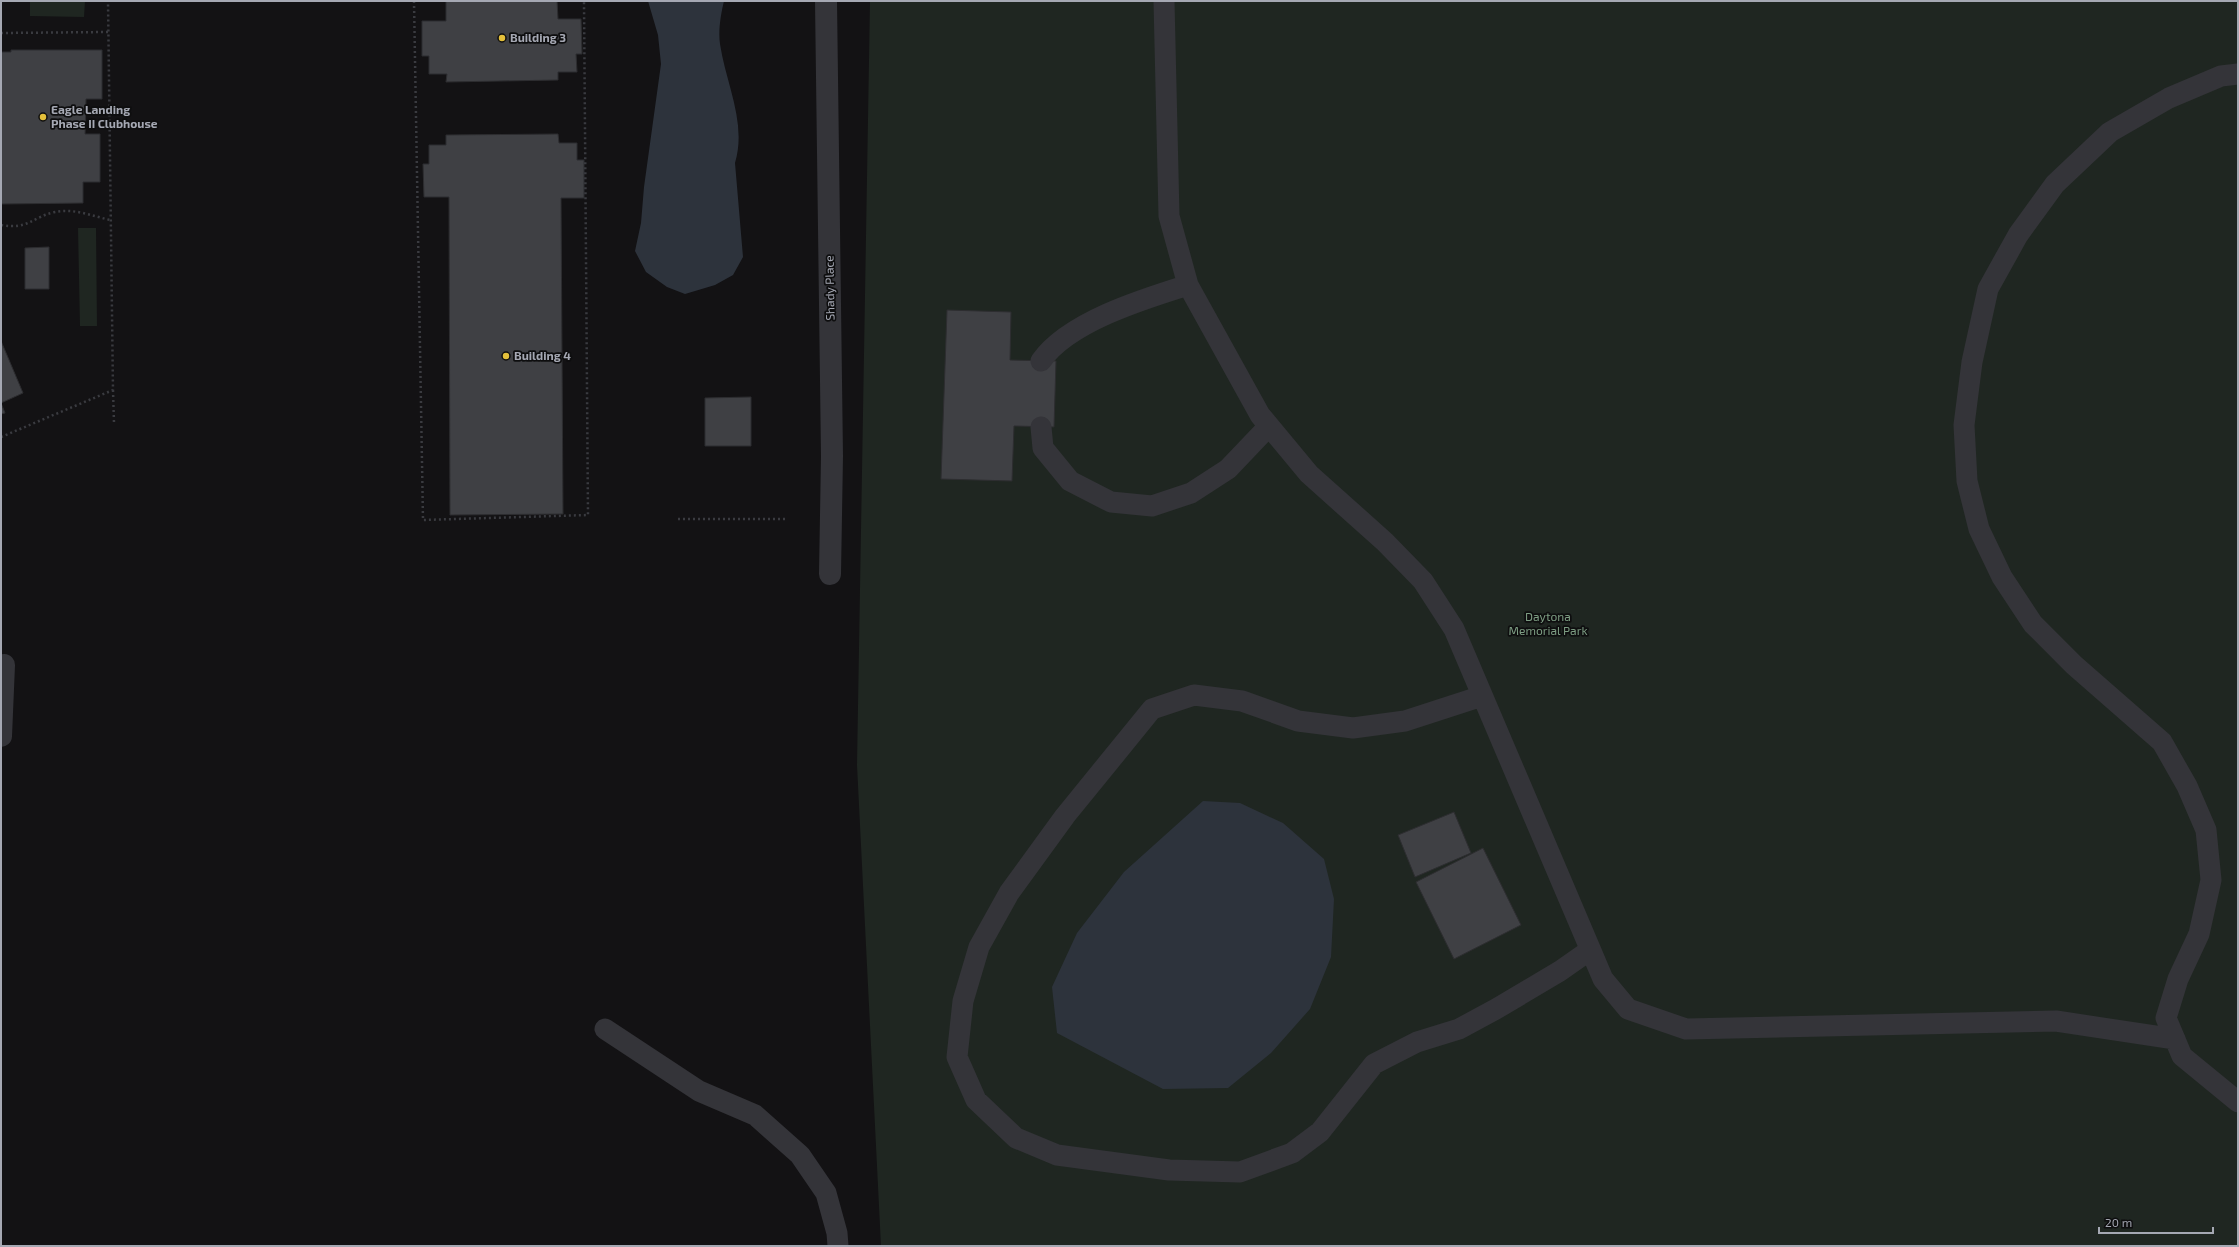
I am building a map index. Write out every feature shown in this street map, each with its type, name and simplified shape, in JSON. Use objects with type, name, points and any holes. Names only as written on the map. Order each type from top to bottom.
[{"type":"street","name":"Shady Place","points":[[826,1],[832,456],[830,574]]},
{"type":"street","points":[[1,736],[4,666]]},
{"type":"lane","points":[[1164,1],[1169,216],[1188,285],[1260,415],[1310,474],[1385,542],[1423,581],[1454,629],[1603,979],[1628,1009],[1686,1030],[2056,1021],[2175,1039]]},
{"type":"lane","points":[[2238,74],[2221,76],[2169,98],[2110,132],[2055,184],[2018,235],[1988,289],[1972,362],[1964,425],[1967,481],[1980,529],[2002,577],[2033,624],[2074,665],[2162,742],[2187,786],[2206,830],[2211,880],[2199,934],[2178,979],[2166,1018],[2182,1056],[2238,1102]]},
{"type":"lane","points":[[1041,361],[1047,351],[1083,326],[1134,302],[1188,285]]},
{"type":"lane","points":[[1041,427],[1043,448],[1070,481],[1111,502],[1152,506],[1191,493],[1228,469],[1269,426]]},
{"type":"lane","points":[[1482,696],[1405,722],[1353,728],[1298,721],[1242,701],[1194,695],[1152,709],[1065,816],[1009,893],[979,947],[962,1002],[957,1057],[976,1100],[1016,1138],[1057,1155],[1169,1170],[1240,1172],[1292,1153],[1320,1132],[1374,1064],[1417,1042],[1458,1029],[1496,1009],[1560,971],[1590,950]]},
{"type":"lane","points":[[605,1029],[699,1091],[755,1115],[800,1155],[826,1193],[837,1233],[838,1246]]},
{"type":"path","points":[[108,1],[114,423]]},
{"type":"path","points":[[414,1],[423,520],[588,515],[584,1]]},
{"type":"path","points":[[1,33],[109,32]]},
{"type":"path","points":[[1,225],[24,226],[54,212],[67,211],[110,220]]},
{"type":"path","points":[[1,437],[113,390]]},
{"type":"path","points":[[678,519],[787,519]]},
{"type":"green space","points":[[30,1],[85,1],[84,17],[30,16]]},
{"type":"green space","name":"Daytona Memorial Park","points":[[870,1],[2238,1],[2238,1246],[881,1246],[857,765]]},
{"type":"green space","points":[[78,228],[96,228],[97,326],[80,326]]},
{"type":"shaded area","points":[[648,1],[724,1],[720,22],[719,39],[739,133],[735,163],[743,257],[733,275],[715,285],[685,294],[667,287],[646,272],[635,251],[641,223],[644,187],[661,64],[658,35]]},
{"type":"shaded area","points":[[1203,801],[1240,803],[1283,823],[1324,859],[1334,899],[1331,957],[1310,1009],[1271,1053],[1228,1088],[1163,1089],[1057,1033],[1052,987],[1077,933],[1124,872]]},
{"type":"building","name":"Building 3","points":[[446,1],[557,1],[558,19],[581,19],[582,54],[576,54],[577,72],[558,72],[558,80],[446,82],[447,74],[429,74],[429,56],[422,56],[422,21],[446,21]]},
{"type":"building","name":"Eagle Landing Phase II Clubhouse","points":[[11,50],[102,50],[102,99],[86,99],[85,134],[100,134],[100,182],[83,182],[83,203],[1,204],[1,52],[11,52]]},
{"type":"building","name":"Building 4","points":[[558,134],[559,143],[577,143],[577,160],[584,160],[584,198],[561,198],[563,514],[450,515],[449,197],[424,197],[423,164],[429,164],[429,145],[446,145],[446,135]]},
{"type":"building","points":[[49,247],[49,289],[25,289],[25,248]]},
{"type":"building","points":[[947,310],[1011,312],[1010,360],[1056,361],[1054,427],[1014,426],[1012,481],[941,479]]},
{"type":"building","points":[[1,341],[23,393],[1,403]]},
{"type":"building","points":[[751,397],[751,446],[705,446],[705,398]]},
{"type":"building","points":[[1,403],[5,413],[1,414]]},
{"type":"building","points":[[1454,812],[1471,853],[1415,877],[1398,835]]},
{"type":"building","points":[[1483,848],[1521,925],[1454,959],[1416,882]]},
{"type":"place","name":"Building 3","points":[[502,38]]},
{"type":"place","name":"Eagle Landing Phase II Clubhouse","points":[[43,117]]},
{"type":"place","name":"Building 4","points":[[506,356]]}]
